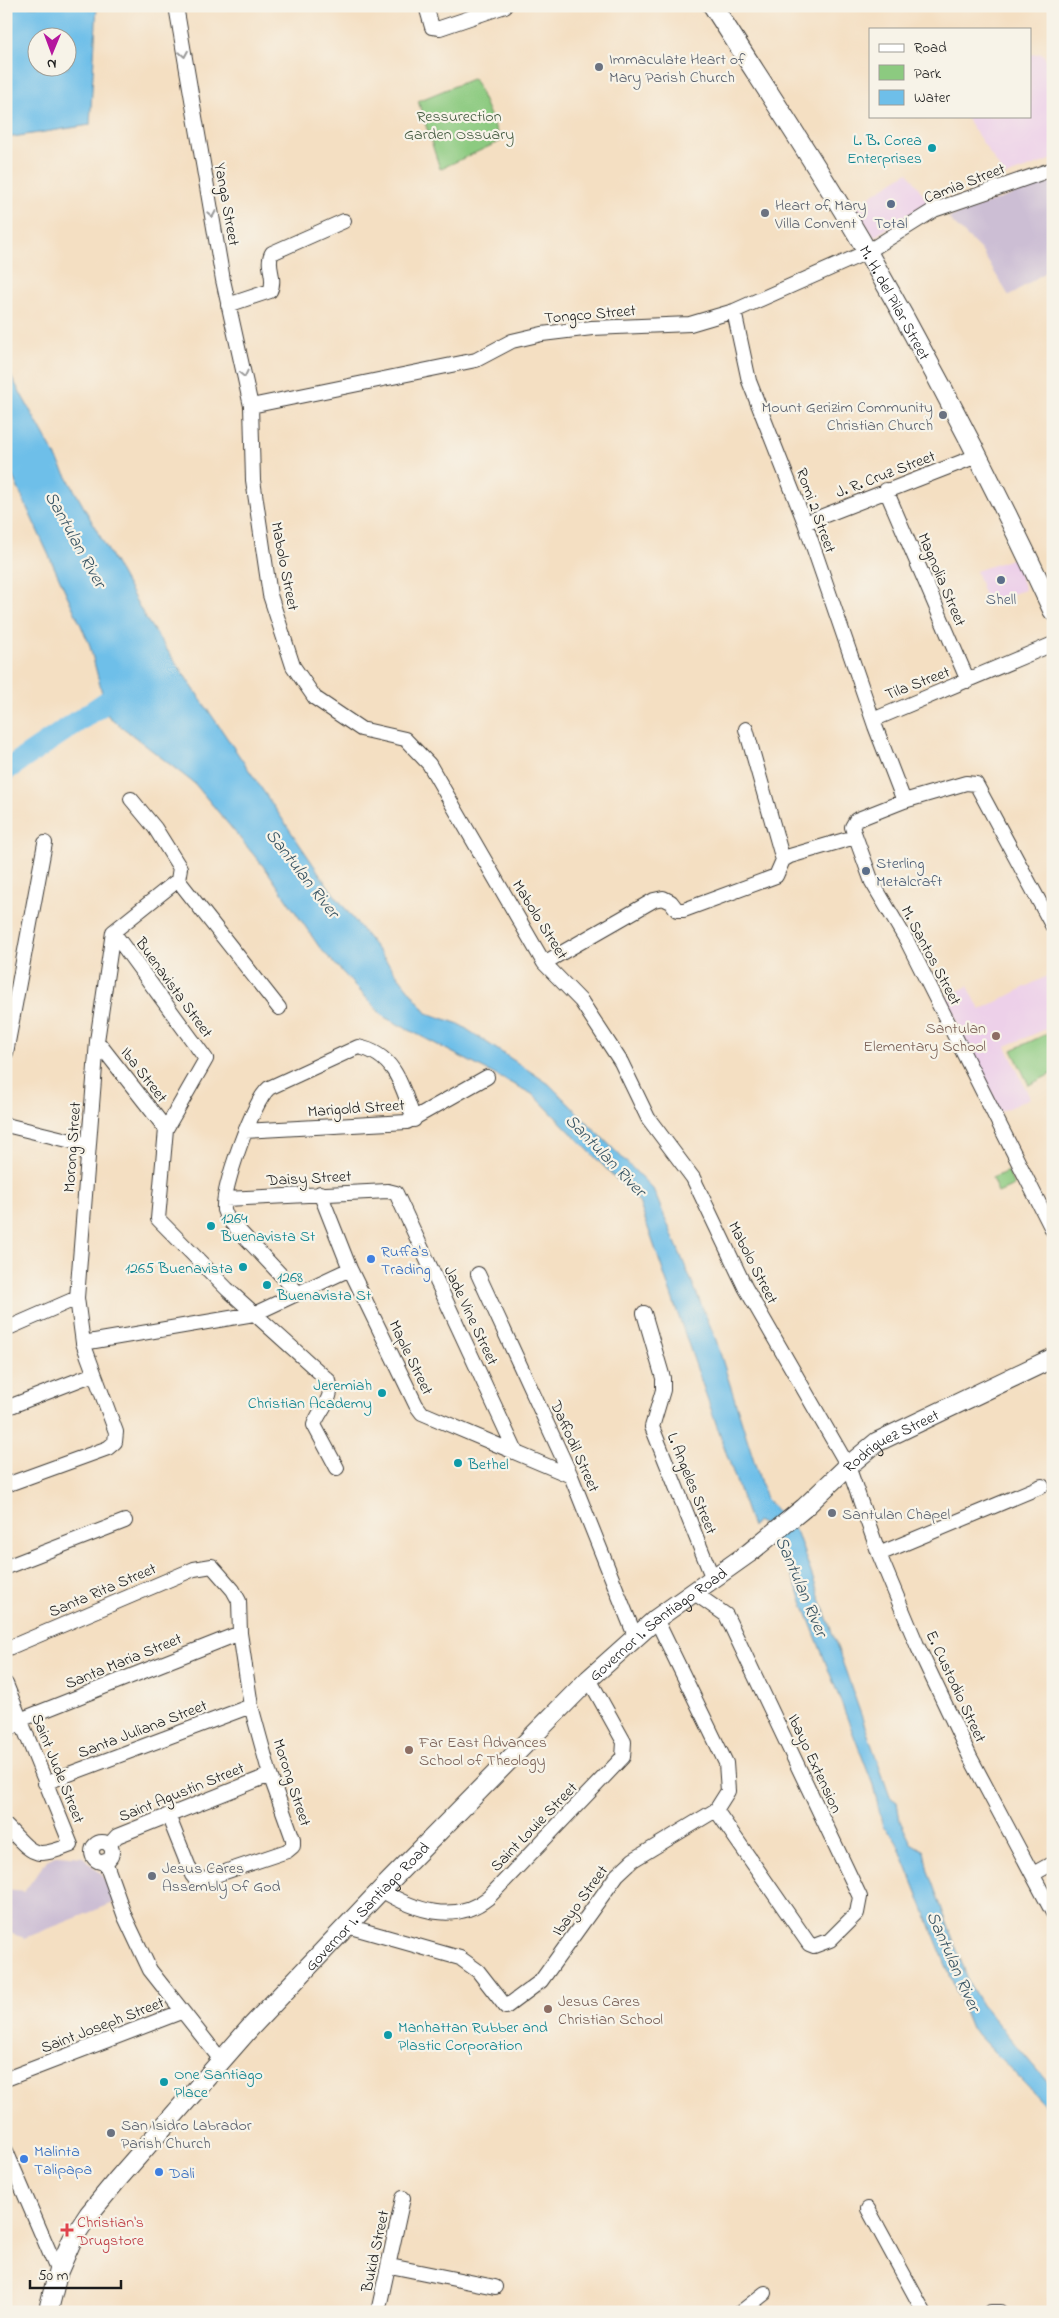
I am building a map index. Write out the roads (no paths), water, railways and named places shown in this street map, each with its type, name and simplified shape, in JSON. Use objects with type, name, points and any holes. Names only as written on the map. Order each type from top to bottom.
[{"type":"main road","name":"M. H. del Pilar Street","points":[[713,6],[867,252],[977,456],[1053,611]]},
{"type":"main road","name":"Rodriguez Street","points":[[750,1553],[804,1508],[848,1466],[877,1442],[1053,1358]]},
{"type":"main road","name":"Governor I. Santiago Road","points":[[48,2312],[58,2272],[72,2240],[89,2214],[221,2060],[381,1890],[589,1679],[656,1618],[750,1553]]},
{"type":"street","name":"Yanga Street","points":[[176,6],[228,305],[252,406]]},
{"type":"street","points":[[426,6],[432,27],[440,28],[505,6]]},
{"type":"street","name":"Camia Street","points":[[867,252],[934,210],[1053,169]]},
{"type":"street","points":[[228,305],[270,290],[273,285],[270,262],[272,252],[344,221]]},
{"type":"street","name":"Tongco Street","points":[[252,406],[476,360],[512,341],[542,334],[564,330],[690,324],[734,311],[867,252]]},
{"type":"street","name":"Romi 2 Street","points":[[734,311],[749,380],[805,523],[875,719]]},
{"type":"street","name":"Mabolo Street","points":[[252,406],[253,480],[270,595],[293,666],[315,698],[361,729],[405,740],[429,764],[544,962],[581,1001],[621,1062],[648,1118],[693,1178],[745,1287],[848,1466]]},
{"type":"street","name":"J. R. Cruz Street","points":[[805,523],[977,456]]},
{"type":"street","name":"Magnolia Street","points":[[886,490],[968,681]]},
{"type":"street","name":"Tila Street","points":[[904,801],[875,726],[875,719],[1053,644]]},
{"type":"street","points":[[544,962],[654,900],[663,898],[671,902],[677,910],[684,910],[776,876],[783,860],[746,729]]},
{"type":"street","points":[[783,860],[830,843],[855,837],[852,827],[856,820],[904,801],[966,783],[976,784],[1053,927]]},
{"type":"street","points":[[113,932],[178,880],[180,868],[155,828],[132,800]]},
{"type":"street","name":"M. Santos Street","points":[[855,837],[872,882],[907,940],[1053,1231]]},
{"type":"street","points":[[6,1054],[45,842]]},
{"type":"street","points":[[178,880],[279,1008]]},
{"type":"street","name":"Morong Street","points":[[6,1485],[108,1448],[115,1442],[116,1432],[83,1342],[78,1298],[97,1041],[113,932]]},
{"type":"street","name":"Buenavista Street","points":[[113,932],[206,1059],[166,1129],[158,1219],[254,1314]]},
{"type":"street","name":"Iba Street","points":[[97,1041],[166,1129]]},
{"type":"street","points":[[298,1292],[229,1220],[224,1211],[225,1199],[245,1131],[261,1097],[269,1088],[358,1046],[365,1048],[393,1066],[414,1120]]},
{"type":"street","name":"Marigold Street","points":[[245,1131],[414,1120],[488,1077]]},
{"type":"street","points":[[6,1125],[88,1145]]},
{"type":"street","name":"Daisy Street","points":[[225,1199],[320,1193],[388,1191],[396,1193]]},
{"type":"street","name":"Maple Street","points":[[320,1193],[350,1270],[416,1405],[422,1413],[571,1476]]},
{"type":"street","name":"Jade Vine Street","points":[[396,1193],[516,1452]]},
{"type":"street","points":[[83,1342],[254,1314],[298,1292],[350,1270]]},
{"type":"street","name":"Daffodil Street","points":[[478,1274],[571,1476],[635,1636]]},
{"type":"street","points":[[6,1329],[78,1298]]},
{"type":"street","points":[[254,1314],[329,1381],[330,1395],[314,1425],[337,1468]]},
{"type":"street","name":"L. Angeles Street","points":[[644,1314],[663,1378],[663,1390],[652,1427],[713,1579]]},
{"type":"street","points":[[6,1408],[94,1374]]},
{"type":"street","name":"E. Custodio Street","points":[[848,1466],[879,1554],[917,1645],[970,1757],[1053,1913]]},
{"type":"street","points":[[879,1554],[1042,1486]]},
{"type":"street","points":[[6,1567],[125,1521]]},
{"type":"street","name":"Morong Street","points":[[168,1816],[192,1875],[196,1880],[204,1880],[287,1850],[292,1846],[293,1839],[270,1774],[251,1706],[240,1632],[239,1600],[233,1590],[212,1566]]},
{"type":"street","name":"Santa Rita Street","points":[[6,1648],[194,1569],[212,1566]]},
{"type":"street","name":"Ibayo Extension","points":[[693,1592],[726,1615],[860,1897],[857,1913],[830,1940],[814,1946],[810,1944],[716,1810]]},
{"type":"street","points":[[656,1618],[726,1763],[728,1791],[716,1810]]},
{"type":"street","name":"Santa Maria Street","points":[[20,1720],[240,1632]]},
{"type":"street","name":"Saint Louie Street","points":[[381,1890],[402,1903],[442,1913],[472,1908],[488,1898],[623,1757],[624,1742],[589,1679]]},
{"type":"street","name":"Saint Jude Street","points":[[6,1684],[71,1845],[93,1850]]},
{"type":"street","name":"Santa Juliana Street","points":[[45,1783],[251,1706]]},
{"type":"street","points":[[6,1733],[20,1720]]},
{"type":"street","name":"Saint Agustin Street","points":[[109,1845],[117,1836],[270,1774]]},
{"type":"street","name":"Ibayo Street","points":[[347,1926],[460,1958],[478,1971],[506,2007],[541,1981],[617,1875],[633,1860],[716,1810]]},
{"type":"street","points":[[6,1826],[35,1854],[46,1854],[71,1845]]},
{"type":"street","points":[[100,1843],[109,1845],[112,1854],[105,1861],[96,1859],[93,1850],[100,1843]]},
{"type":"street","points":[[105,1861],[125,1916],[150,1970],[221,2060]]},
{"type":"street","points":[[1033,1874],[1053,1863]]},
{"type":"street","name":"Saint Joseph Street","points":[[6,2079],[182,2012]]},
{"type":"street","points":[[6,2151],[58,2272]]},
{"type":"street","name":"Bukid Street","points":[[378,2312],[390,2266],[403,2198]]},
{"type":"street","points":[[868,2209],[924,2312]]},
{"type":"street","points":[[390,2266],[495,2287]]},
{"type":"street","points":[[741,2312],[765,2292]]},
{"type":"street","points":[[991,2312],[1000,2312]]},
{"type":"water","points":[[6,6],[97,6],[90,125],[6,138]]},
{"type":"water","name":"Santulan River","points":[[6,367],[146,619],[330,889],[427,1013],[459,1024],[549,1084],[653,1189],[716,1340],[766,1499],[797,1533],[890,1797],[897,1802],[900,1821],[911,1843],[924,1851],[928,1871],[969,1983],[982,2005],[1053,2089],[1053,2113],[971,2028],[896,1840],[883,1827],[873,1785],[781,1547],[766,1526],[756,1521],[752,1527],[639,1202],[534,1095],[384,1017],[320,948],[268,872],[195,784],[108,716],[89,643],[6,462]]},
{"type":"waterway","points":[[6,770],[130,686]]},
{"type":"place","name":"Immaculate Heart of Mary Parish Church","points":[[599,67]]},
{"type":"place","name":"L. B. Corea Enterprises","points":[[932,148]]},
{"type":"place","name":"Total","points":[[891,204]]},
{"type":"place","name":"Heart of Mary Villa Convent","points":[[765,213]]},
{"type":"place","name":"Mount Gerizim Community Christian Church","points":[[943,415]]},
{"type":"place","name":"Shell","points":[[1001,580]]},
{"type":"place","name":"Sterling Metalcraft","points":[[866,871]]},
{"type":"place","name":"Santulan Elementary School","points":[[996,1036]]},
{"type":"place","name":"1264 Buenavista St","points":[[211,1226]]},
{"type":"place","name":"Ruffa's Trading","points":[[371,1259]]},
{"type":"place","name":"1265 Buenavista","points":[[243,1267]]},
{"type":"place","name":"1268 Buenavista St","points":[[267,1285]]},
{"type":"place","name":"Jeremiah Christian Academy","points":[[382,1393]]},
{"type":"place","name":"Bethel","points":[[458,1463]]},
{"type":"place","name":"Santulan Chapel","points":[[832,1513]]},
{"type":"place","name":"Far East Advances School of Theology","points":[[409,1750]]},
{"type":"place","name":"Jesus Cares Assembly Of God","points":[[152,1876]]},
{"type":"place","name":"Jesus Cares Christian School","points":[[548,2009]]},
{"type":"place","name":"Manhattan Rubber and Plastic Corporation","points":[[388,2035]]},
{"type":"place","name":"One Santiago Place","points":[[164,2082]]},
{"type":"place","name":"San Isidro Labrador Parish Church","points":[[111,2133]]},
{"type":"place","name":"Malinta Talipapa","points":[[24,2159]]},
{"type":"place","name":"Dali","points":[[159,2172]]},
{"type":"place","name":"Christian's Drugstore","points":[[67,2230]]},
{"type":"park label","name":"Ressurection Garden Ossuary","points":[[459,124]]}]
